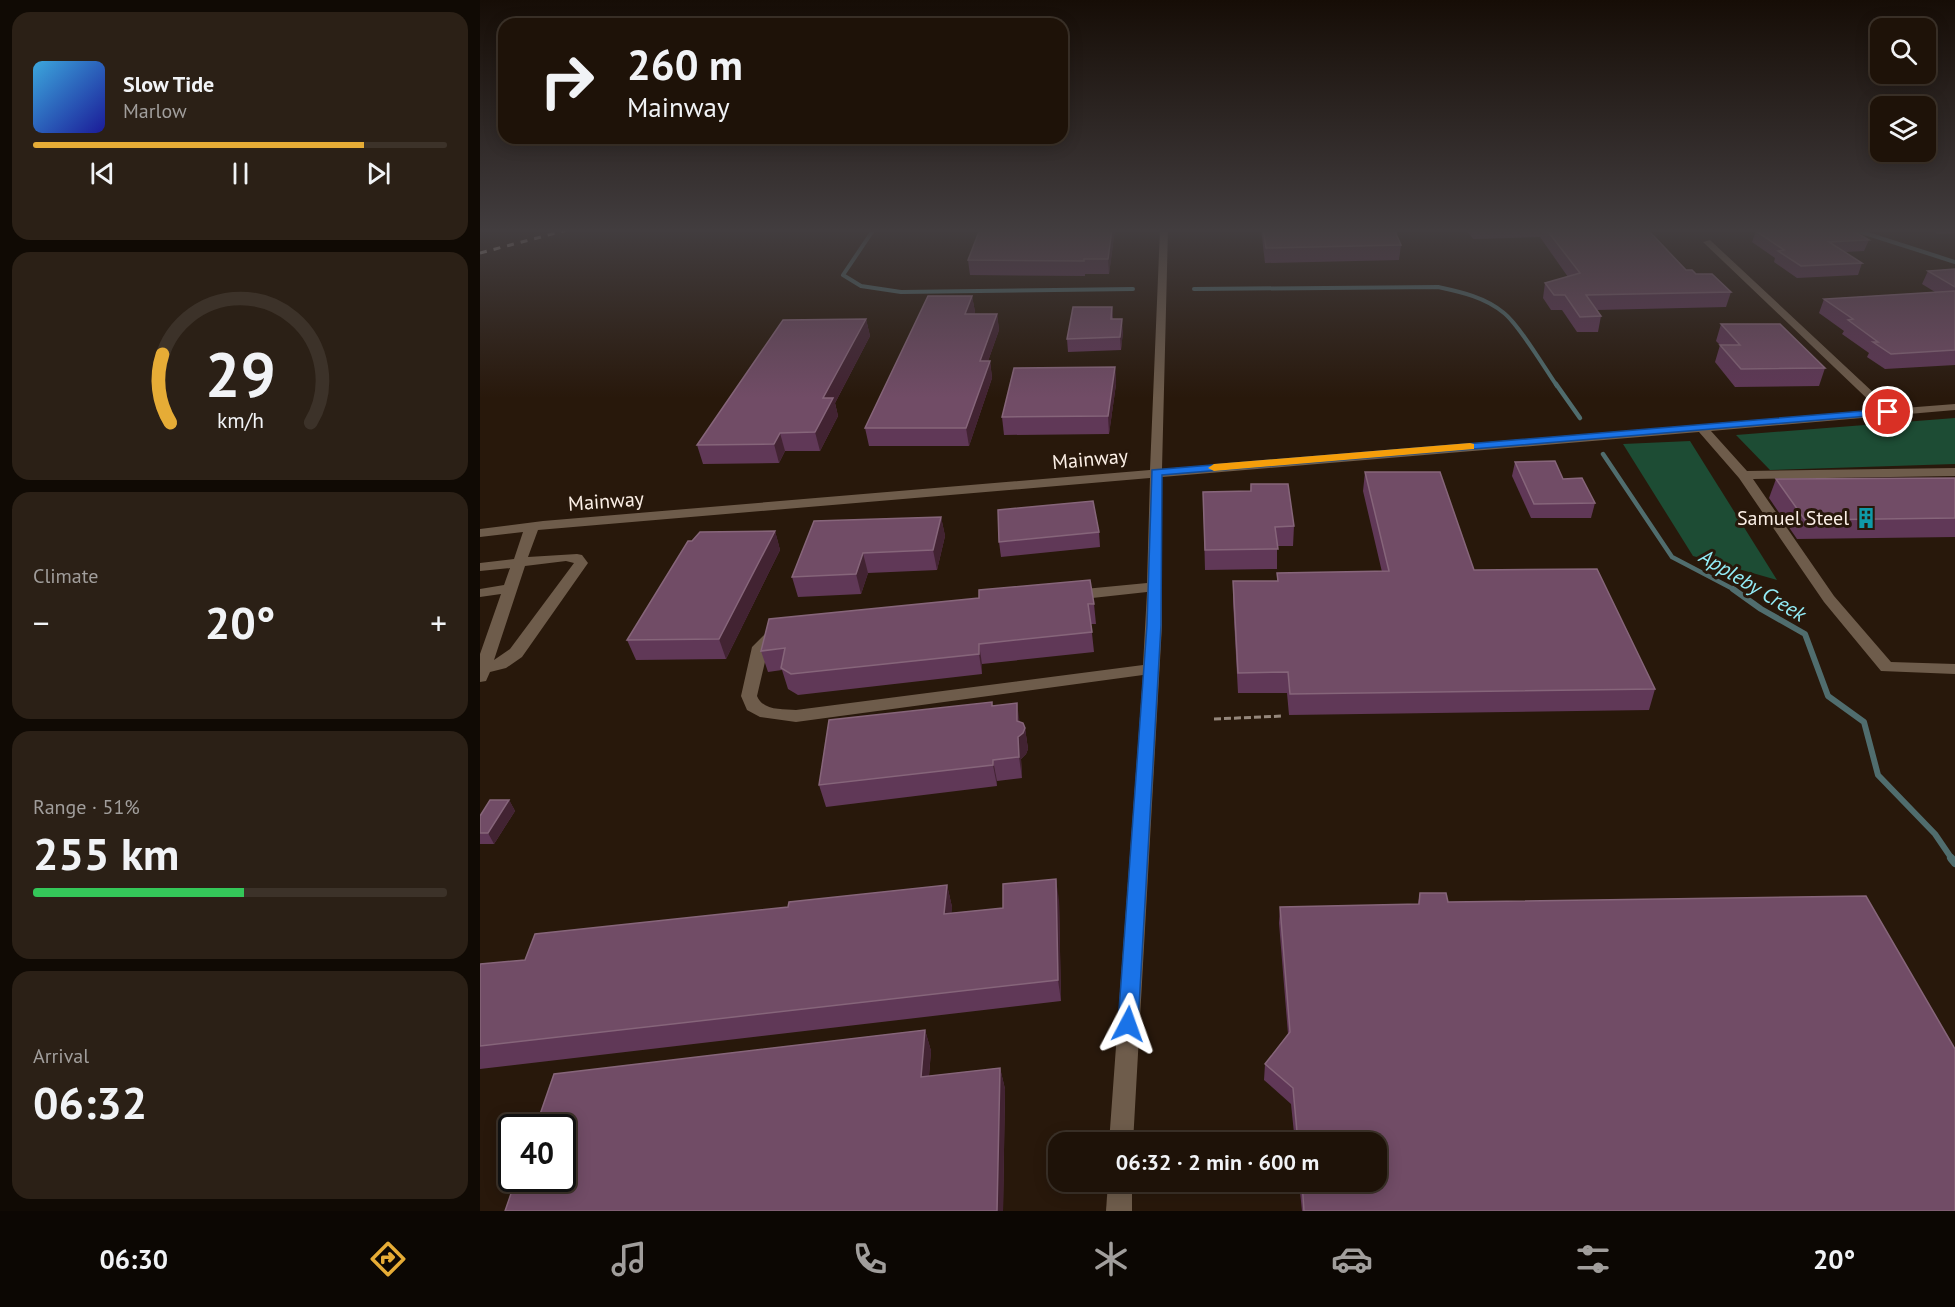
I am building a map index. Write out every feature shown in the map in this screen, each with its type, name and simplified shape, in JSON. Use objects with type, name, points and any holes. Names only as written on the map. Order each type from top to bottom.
[{"type":"street","points":[[1122,1132],[1155,587],[1162,286]]},
{"type":"street","points":[[1753,286],[1888,412]]},
{"type":"street","name":"Mainway","points":[[480,533],[532,526],[1156,472],[1955,407]]},
{"type":"street","points":[[1701,427],[1744,475],[1829,599],[1887,668],[1955,669]]},
{"type":"street","points":[[1744,475],[1955,472]]},
{"type":"street","points":[[481,673],[532,526]]},
{"type":"street","points":[[480,567],[572,557],[581,563],[516,653],[481,673]]},
{"type":"street","points":[[1060,596],[1155,587]]},
{"type":"street","points":[[480,593],[511,588]]},
{"type":"street","points":[[792,622],[770,635],[760,647],[748,696],[753,706],[766,713],[796,716],[1151,669]]},
{"type":"street","points":[[1119,1211],[1120,1192]]},
{"type":"path","points":[[1214,719],[1282,716]]},
{"type":"green space","points":[[1955,418],[1955,464],[1770,470],[1736,435]]},
{"type":"green space","points":[[1690,441],[1777,580],[1693,556],[1623,444]]},
{"type":"building","points":[[1547,286],[1724,286],[1731,292],[1586,295],[1601,316],[1580,317],[1565,295],[1554,295]]},
{"type":"building","points":[[1955,291],[1955,350],[1891,354],[1848,320],[1853,319],[1824,299]]},
{"type":"building","points":[[928,296],[972,296],[965,314],[997,314],[980,361],[990,361],[966,428],[865,428]]},
{"type":"building","points":[[1073,307],[1112,307],[1111,319],[1122,319],[1120,337],[1067,339]]},
{"type":"building","points":[[866,319],[823,398],[833,398],[815,432],[780,433],[774,444],[697,445],[783,320]]},
{"type":"building","points":[[1721,324],[1780,324],[1825,368],[1741,369],[1720,345],[1740,345]]},
{"type":"building","points":[[1115,367],[1108,416],[1002,417],[1014,368]]},
{"type":"building","points":[[1555,461],[1563,479],[1582,478],[1595,503],[1534,504],[1515,462]]},
{"type":"building","points":[[1365,472],[1440,472],[1474,570],[1597,569],[1655,689],[1290,694],[1288,672],[1238,673],[1233,581],[1278,581],[1277,573],[1389,571]]},
{"type":"building","points":[[1955,478],[1955,518],[1805,520],[1776,479]]},
{"type":"building","points":[[1251,484],[1288,484],[1294,526],[1275,527],[1278,549],[1205,550],[1203,492],[1251,491]]},
{"type":"building","points":[[1093,501],[1099,532],[999,542],[998,510]]},
{"type":"building","points":[[941,517],[933,550],[863,553],[856,574],[792,577],[814,521]]},
{"type":"building","points":[[775,531],[719,639],[627,640],[688,541],[692,541],[700,532]]},
{"type":"building","points":[[1090,580],[1094,604],[1088,604],[1092,632],[979,644],[979,654],[791,674],[781,668],[785,648],[761,651],[769,619],[979,598],[979,590]]},
{"type":"building","points":[[992,702],[992,706],[1017,703],[1017,721],[1023,723],[1025,728],[1018,737],[1019,757],[993,760],[993,765],[819,785],[829,720]]},
{"type":"building","points":[[490,800],[509,800],[488,833],[480,833],[480,816]]},
{"type":"building","points":[[1056,879],[1058,980],[480,1046],[480,964],[525,960],[535,934],[788,907],[789,902],[947,885],[944,914],[1003,908],[1003,884]]},
{"type":"building","points":[[1420,893],[1446,893],[1448,902],[1866,896],[1955,1049],[1955,1211],[1304,1211],[1303,1192],[1387,1192],[1387,1132],[1297,1132],[1293,1088],[1265,1064],[1290,1032],[1280,907],[1419,904]]},
{"type":"building","points":[[925,1030],[921,1077],[1000,1068],[997,1211],[505,1211],[512,1192],[576,1192],[576,1114],[540,1114],[554,1074]]},
{"type":"waterway","name":"Appleby Creek","points":[[860,286],[901,292],[1133,289]]},
{"type":"waterway","name":"Appleby Creek","points":[[1194,289],[1438,287],[1464,293],[1481,299],[1504,313],[1524,336],[1557,386]]},
{"type":"waterway","name":"Appleby Creek","points":[[1556,384],[1580,418]]},
{"type":"waterway","name":"Appleby Creek","points":[[1603,454],[1672,557],[1735,590]]},
{"type":"waterway","name":"Appleby Creek","points":[[1733,589],[1761,609],[1805,634],[1828,696],[1864,722],[1878,775],[1935,834],[1952,859]]},
{"type":"waterway","name":"Appleby Creek","points":[[1951,858],[1955,863]]},
{"type":"slow traffic","points":[[1214,468],[1470,446]]},
{"type":"place","name":"Samuel Steel","points":[[1866,518]]},
{"type":"route","points":[[1128,1024],[1154,625],[1156,472],[1888,412]]}]
